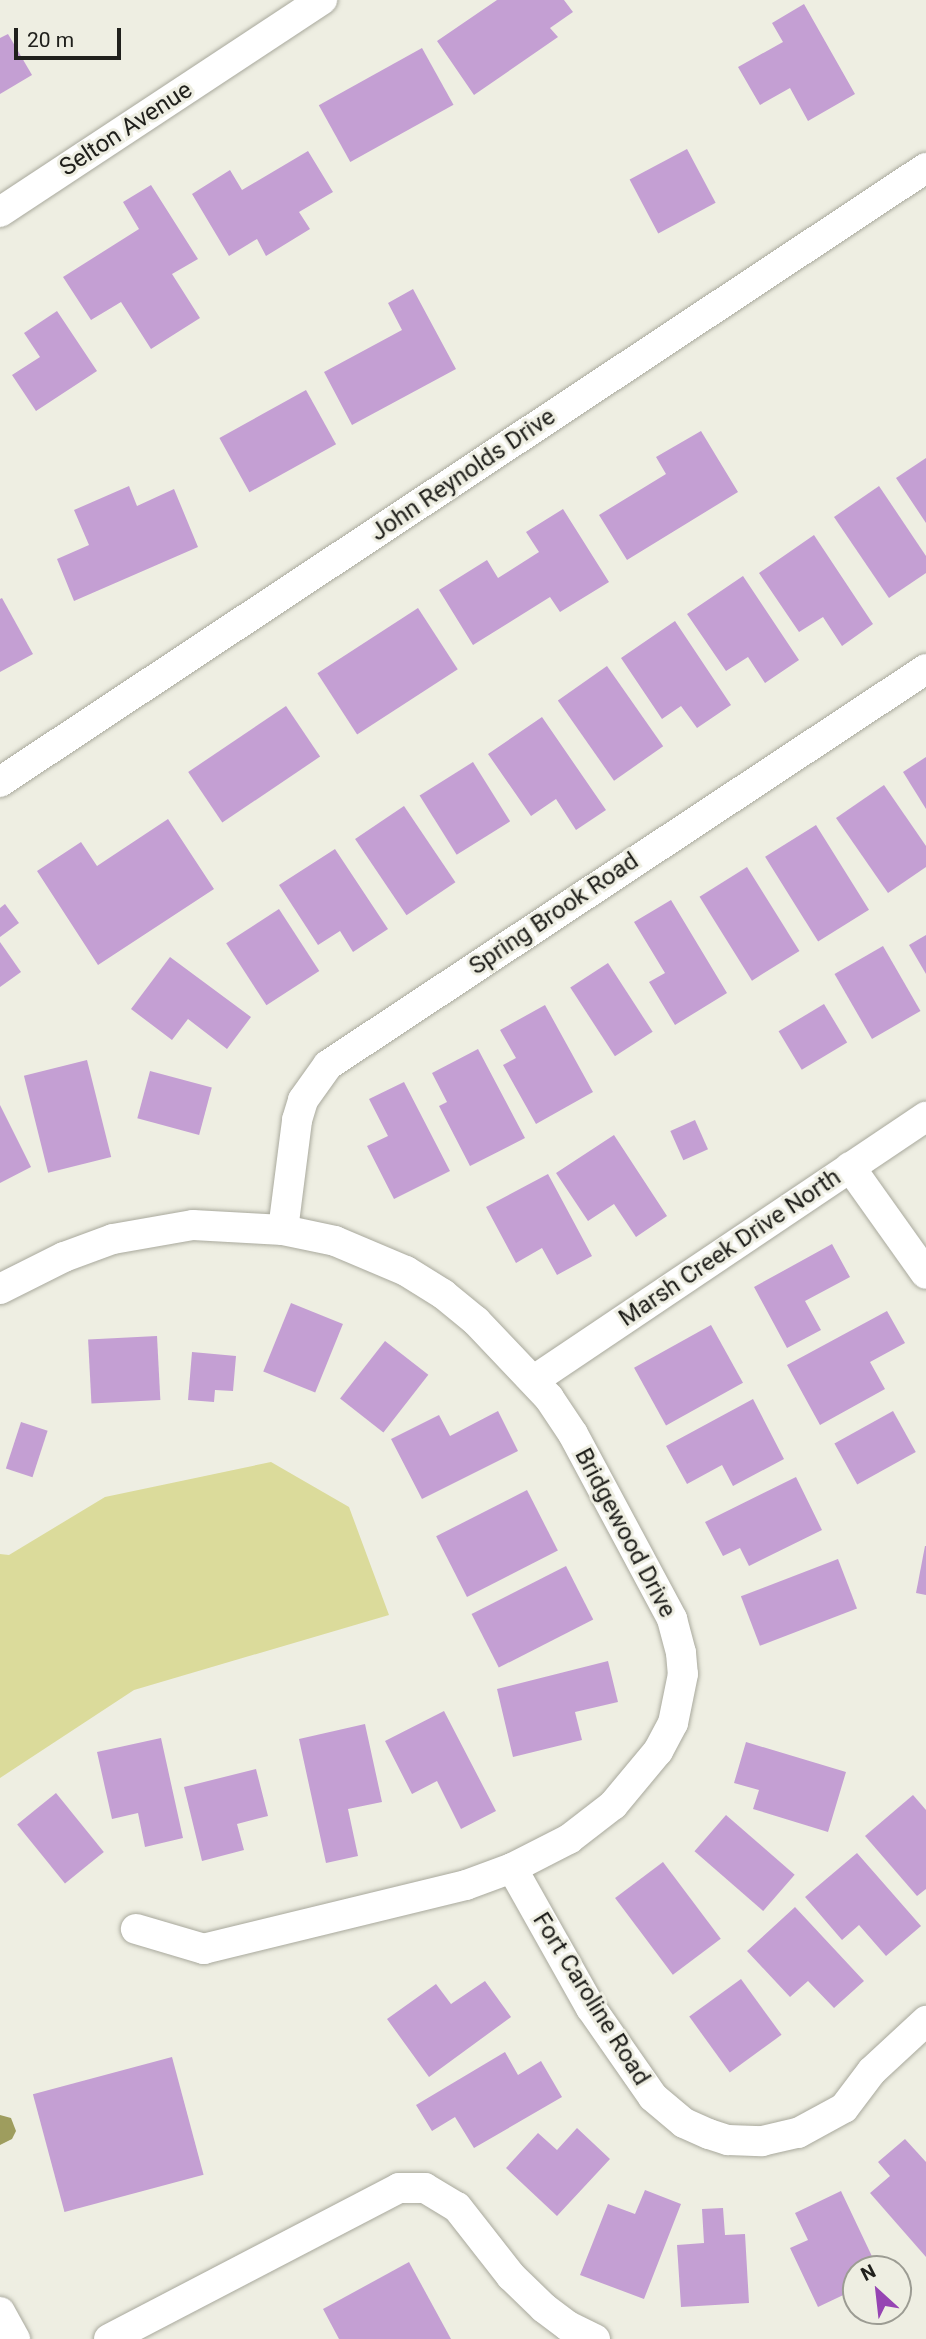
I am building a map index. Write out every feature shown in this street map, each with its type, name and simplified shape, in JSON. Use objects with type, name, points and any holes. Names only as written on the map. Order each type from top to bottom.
[{"type":"street","name":"Selton Avenue","points":[[0,212],[322,0]]},
{"type":"street","name":"John Reynolds Drive","points":[[0,782],[926,168]]},
{"type":"street","name":"Spring Brook Road","points":[[284,1230],[297,1120],[303,1100],[328,1065],[926,669]]},
{"type":"street","name":"Marsh Creek Drive North","points":[[534,1380],[926,1117]]},
{"type":"street","points":[[850,1167],[926,1274]]},
{"type":"street","name":"Bridgewood Drive","points":[[0,1289],[64,1257],[140,1232],[193,1225],[284,1230],[335,1241],[406,1270],[443,1294],[476,1321],[534,1380],[573,1434],[672,1619],[682,1674],[673,1723],[658,1751],[613,1805],[569,1839],[512,1868],[466,1885],[204,1949],[136,1929]]},
{"type":"street","name":"Fort Caroline Road","points":[[512,1868],[592,2008],[653,2097],[684,2123],[709,2134],[728,2140],[762,2141],[798,2133],[844,2108],[872,2071],[926,2021]]},
{"type":"street","points":[[109,2339],[399,2188],[425,2188],[457,2207],[511,2276],[544,2308],[568,2326],[595,2339]]},
{"type":"street","points":[[0,2312],[15,2339]]},
{"type":"green space","points":[[271,1462],[349,1507],[389,1615],[134,1690],[0,1778],[0,1554],[9,1555],[105,1497]]},
{"type":"shaded area","points":[[0,2115],[11,2118],[16,2131],[12,2139],[0,2145]]},
{"type":"building","points":[[497,0],[564,0],[573,12],[550,28],[558,37],[474,95],[437,41]]},
{"type":"building","points":[[804,4],[855,94],[808,121],[790,88],[760,105],[738,67],[783,42],[772,23]]},
{"type":"building","points":[[8,34],[32,75],[0,94],[0,38]]},
{"type":"building","points":[[422,48],[454,105],[350,162],[319,105]]},
{"type":"building","points":[[687,149],[716,203],[658,233],[630,180]]},
{"type":"building","points":[[308,151],[333,192],[299,212],[310,229],[266,256],[257,239],[229,256],[192,194],[230,170],[242,190]]},
{"type":"building","points":[[151,185],[198,259],[172,274],[200,318],[151,349],[121,302],[91,320],[63,277],[139,229],[123,202]]},
{"type":"building","points":[[413,289],[456,369],[352,425],[324,372],[402,330],[388,303]]},
{"type":"building","points":[[57,311],[97,371],[36,411],[12,375],[40,357],[24,333]]},
{"type":"building","points":[[306,390],[336,444],[249,492],[219,438]]},
{"type":"building","points":[[701,431],[738,492],[627,560],[599,515],[666,474],[656,457]]},
{"type":"building","points":[[926,458],[926,523],[896,478]]},
{"type":"building","points":[[129,486],[137,506],[174,489],[198,547],[74,601],[57,559],[89,545],[74,510]]},
{"type":"building","points":[[879,486],[926,556],[926,573],[889,598],[834,517]]},
{"type":"building","points":[[563,509],[609,582],[560,612],[550,597],[473,645],[439,590],[487,560],[498,578],[539,552],[526,532]]},
{"type":"building","points":[[814,535],[873,624],[842,646],[823,617],[799,632],[759,573]]},
{"type":"building","points":[[743,576],[799,660],[765,683],[748,657],[726,671],[687,614]]},
{"type":"building","points":[[2,598],[33,654],[0,672],[0,599]]},
{"type":"building","points":[[418,608],[458,669],[357,735],[317,673]]},
{"type":"building","points":[[675,621],[731,705],[697,728],[681,706],[662,719],[621,658]]},
{"type":"building","points":[[607,666],[663,746],[614,781],[558,700]]},
{"type":"building","points":[[286,706],[320,757],[222,823],[188,772]]},
{"type":"building","points":[[542,717],[606,810],[576,830],[556,799],[531,816],[488,754]]},
{"type":"building","points":[[926,757],[926,809],[903,772]]},
{"type":"building","points":[[473,762],[510,821],[457,855],[420,795]]},
{"type":"building","points":[[884,785],[926,846],[926,867],[888,893],[836,818]]},
{"type":"building","points":[[404,806],[455,882],[407,915],[355,839]]},
{"type":"building","points":[[168,819],[214,889],[98,965],[37,871],[81,842],[97,866]]},
{"type":"building","points":[[816,825],[869,910],[818,942],[765,857]]},
{"type":"building","points":[[335,849],[388,929],[353,952],[340,931],[318,945],[279,885]]},
{"type":"building","points":[[747,867],[799,951],[752,981],[700,897]]},
{"type":"building","points":[[671,900],[727,993],[675,1025],[649,982],[665,973],[634,922]]},
{"type":"building","points":[[5,904],[19,923],[0,937],[0,908]]},
{"type":"building","points":[[279,909],[319,971],[266,1005],[226,943]]},
{"type":"building","points":[[926,935],[926,974],[909,945]]},
{"type":"building","points":[[0,942],[21,972],[0,987]]},
{"type":"building","points":[[883,946],[920,1011],[872,1039],[835,974]]},
{"type":"building","points":[[170,957],[251,1017],[227,1049],[188,1019],[172,1040],[131,1009]]},
{"type":"building","points":[[608,963],[653,1032],[615,1056],[570,988]]},
{"type":"building","points":[[824,1004],[847,1043],[802,1070],[779,1031]]},
{"type":"building","points":[[545,1005],[593,1092],[536,1124],[503,1065],[516,1058],[500,1030]]},
{"type":"building","points":[[478,1049],[525,1138],[470,1166],[439,1106],[447,1102],[432,1073]]},
{"type":"building","points":[[87,1060],[111,1157],[48,1173],[24,1076]]},
{"type":"building","points":[[150,1071],[212,1088],[199,1135],[137,1118]]},
{"type":"building","points":[[404,1082],[450,1171],[394,1199],[367,1146],[388,1136],[369,1099]]},
{"type":"building","points":[[0,1105],[31,1167],[0,1183]]},
{"type":"building","points":[[695,1120],[708,1149],[683,1160],[670,1131]]},
{"type":"building","points":[[614,1135],[667,1216],[636,1237],[614,1204],[588,1221],[556,1173]]},
{"type":"building","points":[[548,1174],[592,1256],[557,1275],[542,1248],[516,1263],[486,1207]]},
{"type":"building","points":[[832,1244],[850,1277],[805,1301],[821,1330],[787,1348],[754,1287]]},
{"type":"building","points":[[291,1303],[343,1324],[315,1393],[263,1372]]},
{"type":"building","points":[[887,1311],[905,1343],[870,1362],[885,1389],[820,1425],[787,1365]]},
{"type":"building","points":[[711,1325],[743,1383],[666,1425],[634,1368]]},
{"type":"building","points":[[157,1336],[160,1400],[91,1404],[88,1340]]},
{"type":"building","points":[[385,1341],[428,1375],[383,1432],[340,1399]]},
{"type":"building","points":[[192,1352],[236,1356],[233,1391],[215,1390],[214,1402],[188,1400]]},
{"type":"building","points":[[753,1399],[784,1459],[733,1486],[722,1465],[687,1484],[666,1446]]},
{"type":"building","points":[[498,1411],[518,1451],[422,1499],[391,1439],[439,1415],[450,1436]]},
{"type":"building","points":[[893,1411],[916,1452],[857,1485],[834,1443]]},
{"type":"building","points":[[21,1422],[48,1431],[32,1477],[6,1469]]},
{"type":"building","points":[[796,1477],[822,1530],[749,1566],[740,1548],[723,1556],[705,1522]]},
{"type":"building","points":[[527,1490],[558,1551],[467,1597],[436,1536]]},
{"type":"building","points":[[926,1546],[926,1595],[916,1593]]},
{"type":"building","points":[[838,1559],[857,1608],[760,1646],[741,1596]]},
{"type":"building","points":[[566,1566],[593,1619],[499,1668],[472,1614]]},
{"type":"building","points":[[608,1661],[618,1702],[575,1712],[582,1740],[513,1757],[497,1689]]},
{"type":"building","points":[[444,1711],[496,1811],[461,1829],[437,1781],[412,1794],[385,1741]]},
{"type":"building","points":[[365,1724],[382,1802],[348,1809],[358,1856],[326,1863],[299,1739]]},
{"type":"building","points":[[161,1738],[183,1838],[145,1847],[138,1813],[112,1819],[97,1752]]},
{"type":"building","points":[[746,1742],[846,1772],[828,1832],[753,1809],[759,1790],[734,1783]]},
{"type":"building","points":[[256,1769],[268,1816],[237,1824],[244,1850],[202,1861],[184,1787]]},
{"type":"building","points":[[56,1793],[104,1852],[65,1884],[17,1824]]},
{"type":"building","points":[[913,1795],[926,1810],[926,1889],[917,1896],[865,1836]]},
{"type":"building","points":[[726,1815],[795,1875],[763,1911],[695,1851]]},
{"type":"building","points":[[857,1853],[921,1926],[886,1956],[859,1925],[842,1940],[805,1897]]},
{"type":"building","points":[[663,1862],[721,1939],[673,1975],[615,1898]]},
{"type":"building","points":[[795,1907],[864,1981],[834,2008],[808,1981],[790,1997],[747,1951]]},
{"type":"building","points":[[741,1979],[782,2035],[730,2072],[689,2017]]},
{"type":"building","points":[[485,1981],[511,2017],[429,2077],[387,2019],[436,1984],[451,2004]]},
{"type":"building","points":[[505,2052],[518,2075],[541,2061],[562,2097],[474,2148],[455,2117],[432,2131],[416,2105]]},
{"type":"building","points":[[172,2057],[204,2175],[64,2212],[33,2094]]},
{"type":"building","points":[[577,2128],[610,2159],[557,2216],[506,2168],[538,2133],[557,2150]]},
{"type":"building","points":[[905,2139],[926,2162],[926,2257],[870,2193],[890,2176],[878,2162]]},
{"type":"building","points":[[645,2190],[681,2204],[644,2299],[580,2275],[608,2204],[635,2214]]},
{"type":"building","points":[[841,2191],[871,2255],[842,2255],[842,2296],[818,2307],[790,2248],[808,2240],[795,2213]]},
{"type":"building","points":[[723,2208],[725,2235],[745,2234],[749,2303],[681,2307],[677,2245],[704,2243],[702,2209]]},
{"type":"building","points":[[409,2262],[451,2339],[339,2339],[323,2309]]}]
